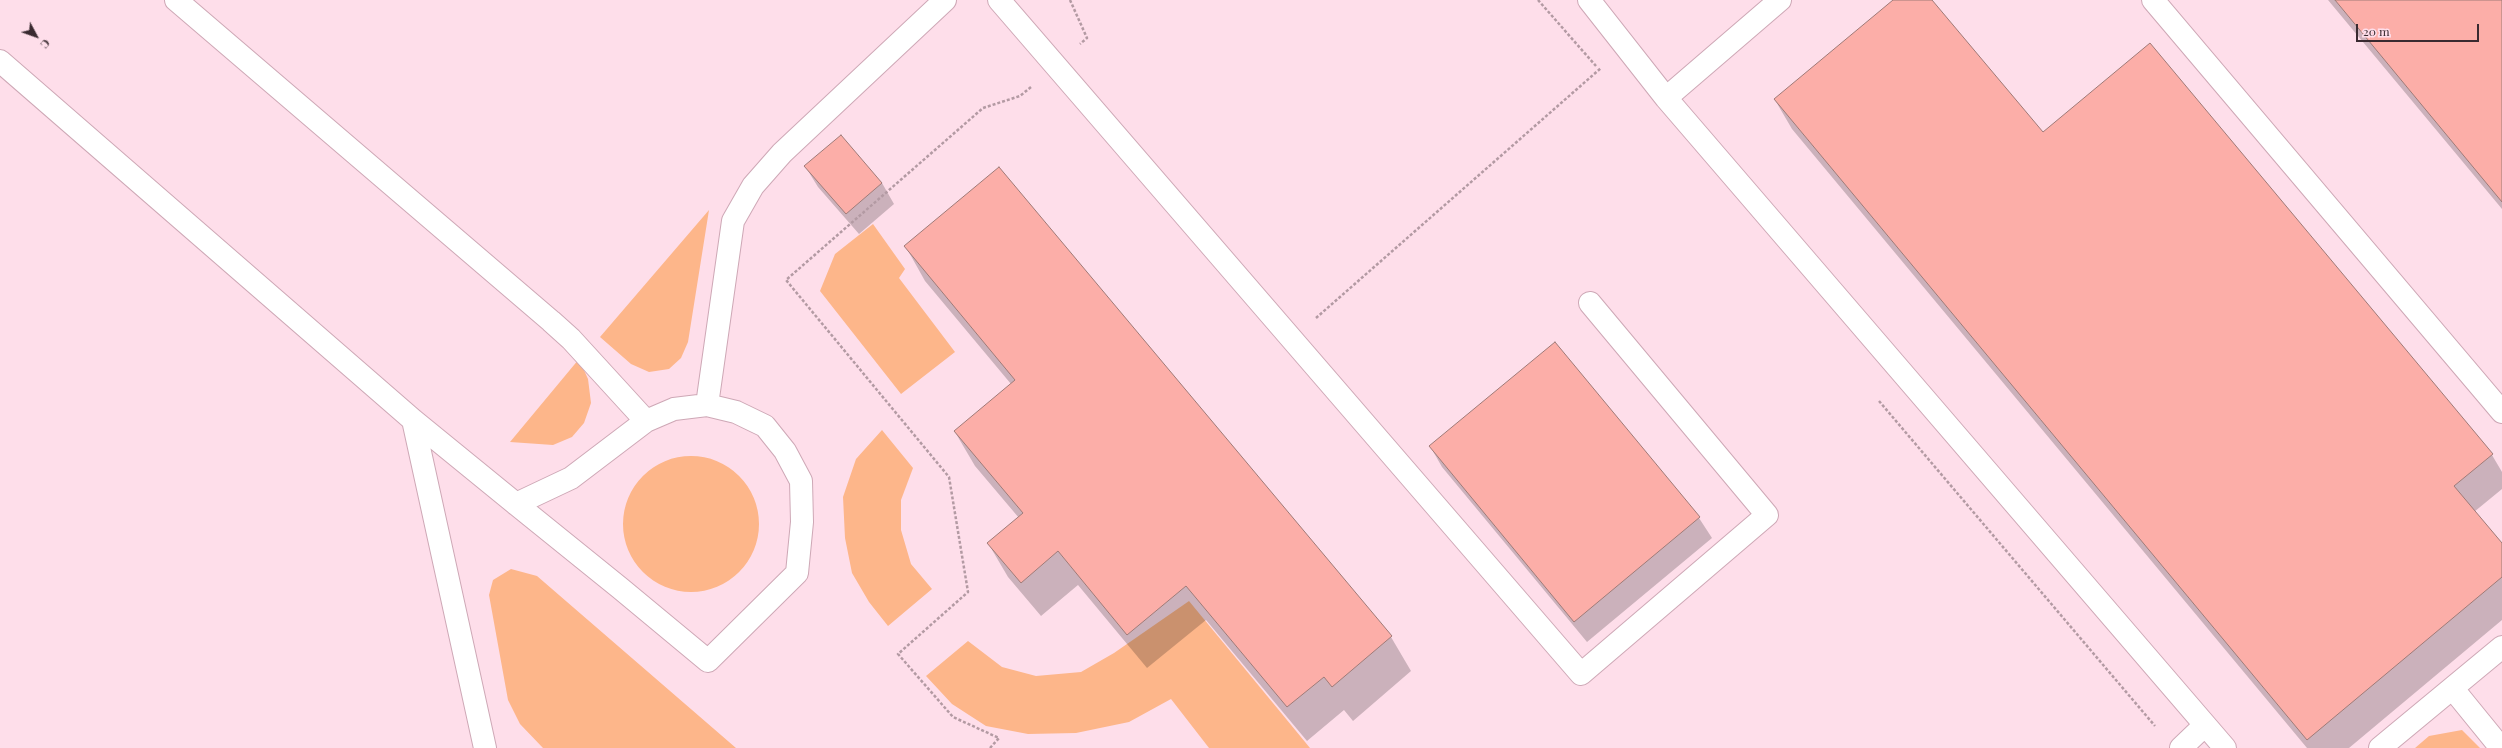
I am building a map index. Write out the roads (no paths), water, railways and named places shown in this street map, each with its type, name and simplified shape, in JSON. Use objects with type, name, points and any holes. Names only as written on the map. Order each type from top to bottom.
[{"type":"street","points":[[176,0],[551,321],[571,339],[646,421]]},
{"type":"street","points":[[707,405],[733,221],[750,192],[782,153],[945,0]]},
{"type":"street","points":[[999,0],[1581,674],[1767,515],[1590,303]]},
{"type":"street","points":[[1588,0],[1666,98],[2204,726],[2225,748]]},
{"type":"street","points":[[1666,98],[1780,0]]},
{"type":"street","points":[[2153,0],[2502,412]]},
{"type":"street","points":[[0,61],[413,420],[516,504],[708,660],[797,573],[802,522],[801,481],[786,451],[765,426],[736,412],[707,405],[674,408],[646,421],[571,478],[516,504]]},
{"type":"street","points":[[413,420],[485,748]]},
{"type":"street","points":[[2380,748],[2502,647]]},
{"type":"street","points":[[2453,689],[2502,748]]},
{"type":"street","points":[[2181,748],[2204,726]]}]
